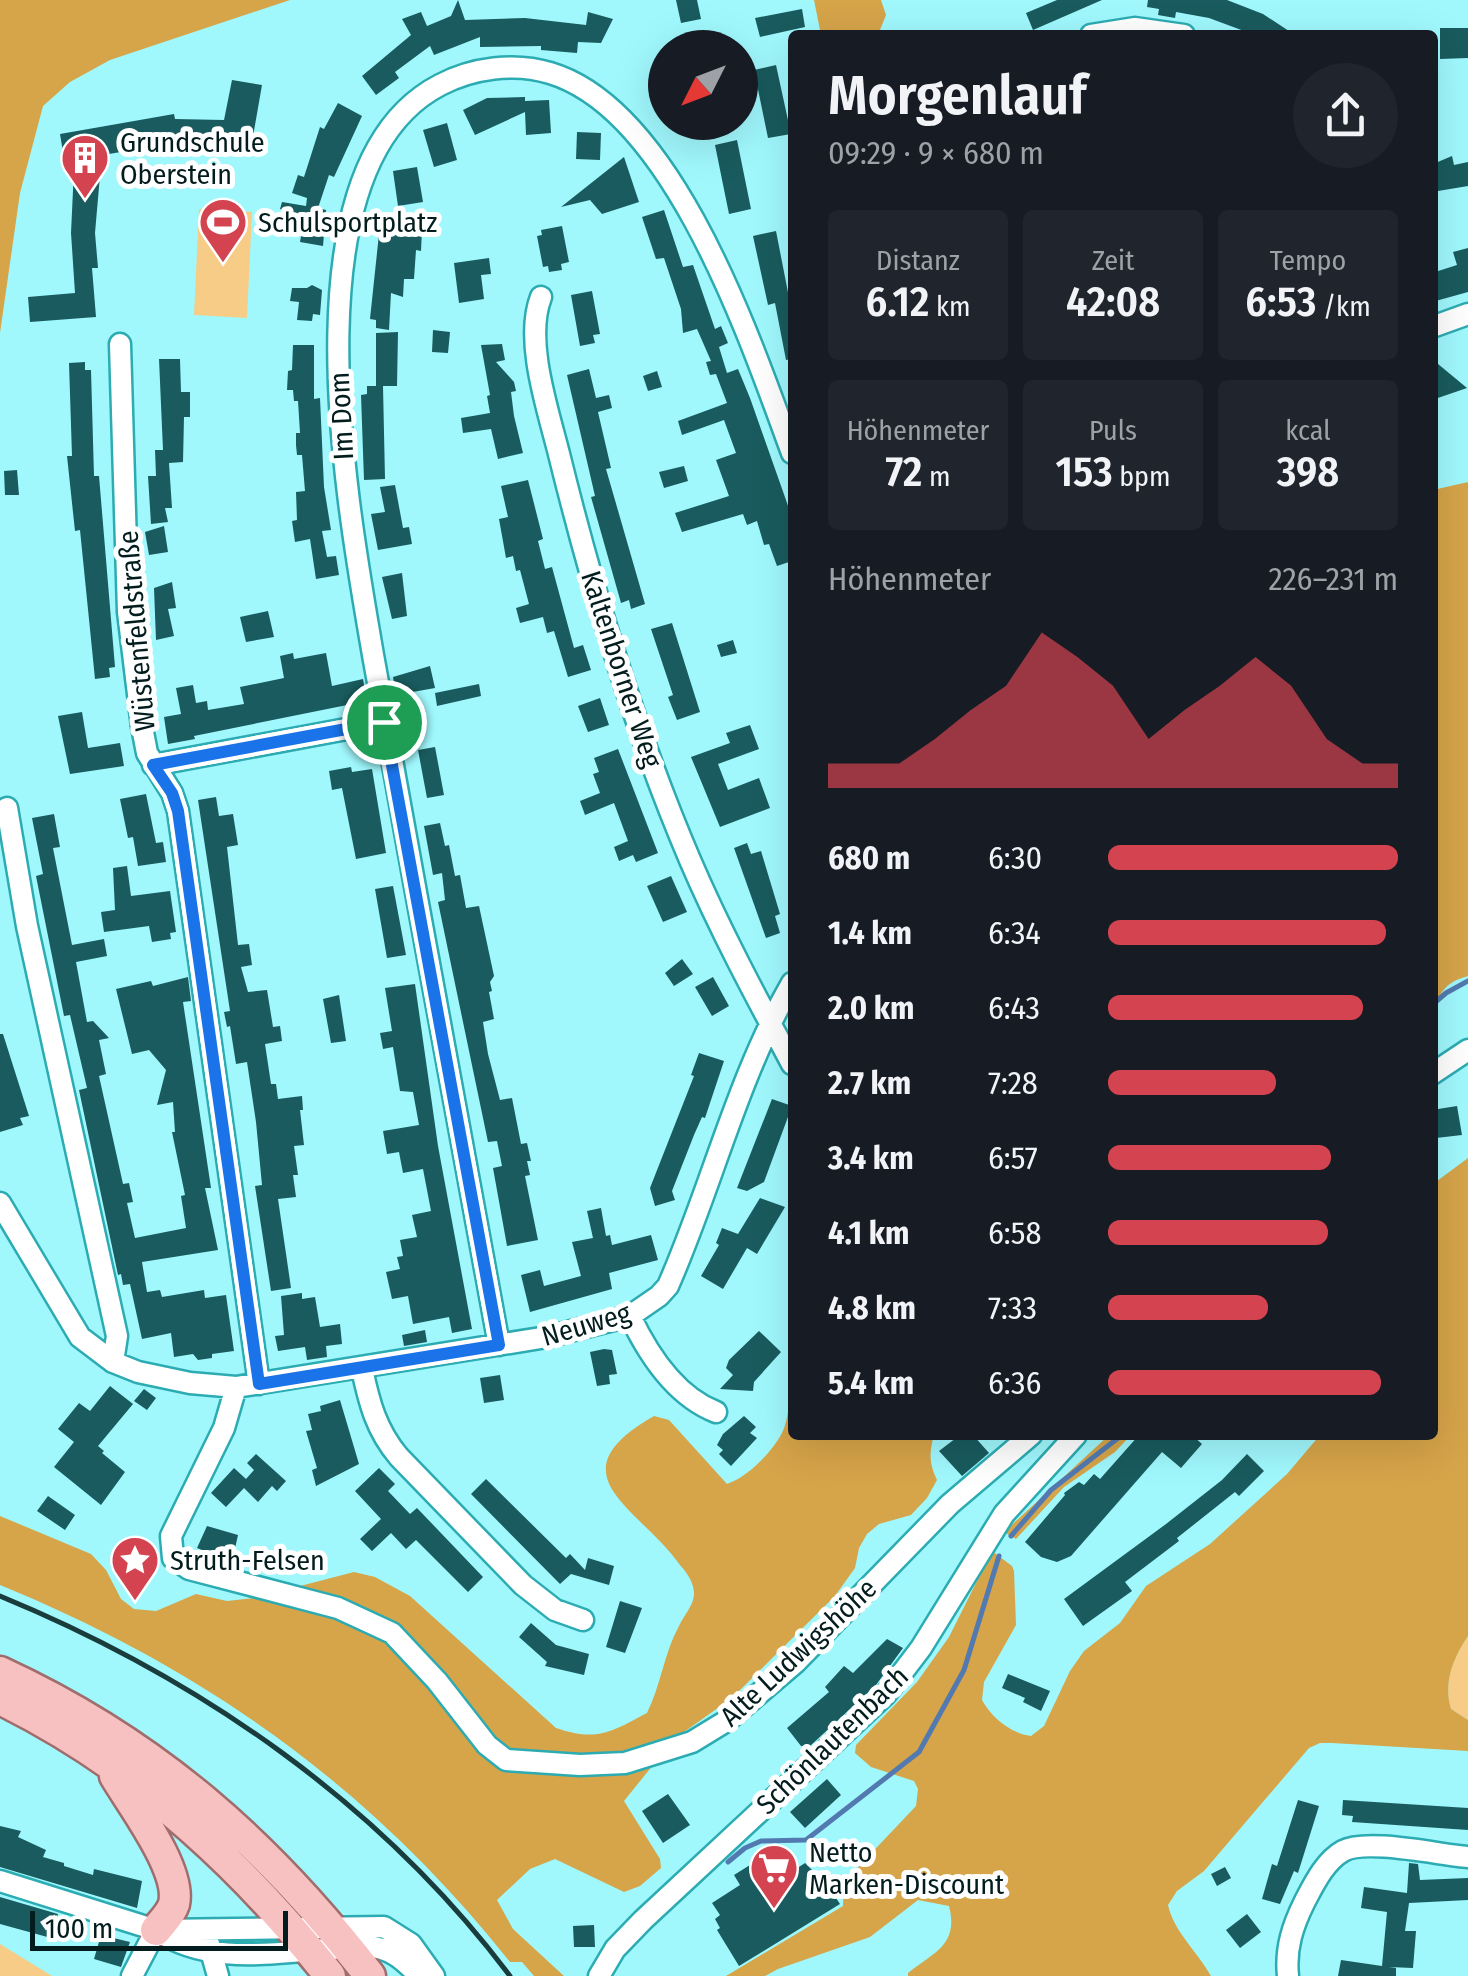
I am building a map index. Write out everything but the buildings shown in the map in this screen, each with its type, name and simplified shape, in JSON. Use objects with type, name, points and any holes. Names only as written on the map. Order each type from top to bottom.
[{"type":"main road","points":[[0,1672],[80,1715],[181,1781],[263,1851],[370,1976]]},
{"type":"main road","points":[[0,1699],[105,1760],[197,1832],[300,1939],[330,1976]]},
{"type":"main road","points":[[105,1760],[171,1878],[173,1907],[156,1930]]},
{"type":"street","points":[[1122,30],[1148,30]]},
{"type":"street","name":"Im Dom","points":[[499,1345],[384,722],[343,461],[338,328],[352,224],[368,164],[392,123],[430,90],[466,74],[514,67],[543,70],[570,79],[614,110],[657,161],[692,216],[788,443]]},
{"type":"street","name":"Kaltenborner Weg","points":[[540,297],[534,329],[547,407],[607,631],[637,723],[690,860],[788,1057]]},
{"type":"street","points":[[1438,324],[1468,314]]},
{"type":"street","name":"Wüstenfeldstraße","points":[[120,344],[128,612],[142,727],[153,765],[172,793],[178,811],[259,1384]]},
{"type":"street","points":[[153,765],[384,722]]},
{"type":"street","points":[[7,808],[27,926],[116,1336],[114,1362]]},
{"type":"street","name":"Neuweg","points":[[114,1362],[172,1380],[236,1387],[499,1345],[630,1316],[668,1286],[770,1024],[788,990]]},
{"type":"street","points":[[1438,1070],[1468,1050]]},
{"type":"street","points":[[0,1203],[80,1338],[114,1362]]},
{"type":"street","points":[[630,1316],[652,1356],[684,1394],[699,1406],[716,1412]]},
{"type":"street","points":[[362,1369],[375,1420],[398,1457],[523,1585],[555,1610],[582,1620]]},
{"type":"street","name":"Alte Ludwigshöhe","points":[[236,1387],[224,1428],[171,1536],[174,1558],[190,1569],[354,1614],[392,1634],[437,1681],[487,1745],[506,1760],[524,1763],[605,1765],[647,1757],[692,1742],[728,1720],[763,1692],[950,1504],[1025,1440]]},
{"type":"street","name":"Schönlautenbach","points":[[598,1976],[615,1949],[643,1920],[894,1684],[921,1648],[1004,1514],[1071,1440]]},
{"type":"street","points":[[1288,1976],[1288,1941],[1298,1916],[1327,1865],[1344,1849],[1369,1846],[1468,1856]]},
{"type":"street","points":[[0,1881],[156,1930],[185,1947],[214,1953],[300,1939],[340,1937],[376,1926],[393,1931],[418,1951],[434,1976]]},
{"type":"street","points":[[156,1930],[300,1939]]},
{"type":"street","points":[[132,1976],[156,1930]]},
{"type":"street","points":[[192,1931],[214,1953],[218,1976]]},
{"type":"street","points":[[340,1937],[385,1949],[419,1976]]},
{"type":"shaded area","points":[[0,0],[290,0],[110,60],[70,82],[43,106],[20,193],[0,333]]},
{"type":"shaded area","points":[[814,0],[881,0],[886,15],[880,30],[820,30]]},
{"type":"shaded area","name":"Schulsportplatz","points":[[199,209],[252,212],[247,318],[194,315]]},
{"type":"shaded area","points":[[1468,482],[1468,976],[1454,981],[1438,999],[1438,489]]},
{"type":"shaded area","points":[[1468,1158],[1468,1636],[1454,1662],[1448,1690],[1451,1709],[1468,1720],[1468,1751],[1332,1743],[1309,1748],[1204,1871],[1177,1891],[1168,1905],[1181,1933],[1211,1976],[908,1976],[942,1946],[950,1930],[949,1906],[918,1900],[870,1937],[765,1976],[726,1976],[843,1906],[844,1882],[916,1806],[918,1789],[914,1781],[871,1767],[855,1753],[856,1745],[917,1682],[949,1637],[992,1551],[1014,1571],[1016,1625],[984,1682],[982,1700],[1002,1724],[1031,1736],[1044,1726],[1084,1651],[1120,1623],[1146,1586],[1210,1544],[1287,1474],[1316,1440],[1438,1440],[1438,1180]]},
{"type":"shaded area","points":[[788,1409],[788,1440],[933,1440],[932,1468],[937,1480],[911,1515],[879,1524],[867,1534],[855,1568],[835,1596],[732,1698],[674,1739],[624,1801],[660,1859],[661,1868],[640,1886],[624,1892],[555,1859],[530,1869],[497,1900],[513,1929],[564,1976],[534,1976],[522,1962],[510,1962],[457,1899],[401,1842],[342,1788],[280,1740],[147,1655],[0,1585],[0,1516],[91,1554],[106,1570],[121,1599],[134,1609],[156,1611],[196,1594],[227,1601],[254,1598],[354,1572],[375,1577],[410,1596],[556,1728],[582,1734],[603,1733],[647,1713],[670,1647],[694,1596],[683,1568],[613,1491],[606,1474],[609,1456],[624,1437],[654,1416],[669,1420],[727,1484],[766,1456],[786,1422]]},
{"type":"shaded area","points":[[1104,1440],[1126,1440],[1064,1487],[1016,1539],[1004,1532]]},
{"type":"shaded area","points":[[1468,1636],[1468,1720],[1451,1709],[1448,1690],[1454,1662]]},
{"type":"shaded area","points":[[0,1944],[52,1976],[0,1976]]},
{"type":"waterway","name":"Schönlautenbach","points":[[1438,1000],[1468,981]]},
{"type":"waterway","name":"Schönlautenbach","points":[[1011,1536],[1051,1490],[1116,1440]]},
{"type":"waterway","name":"Schönlautenbach","points":[[728,1862],[761,1841],[806,1840],[919,1752],[964,1670],[999,1556]]},
{"type":"railway","points":[[0,1596],[145,1666],[281,1752],[344,1801],[403,1855],[459,1913],[510,1976]]},
{"type":"place","name":"Grundschule Oberstein","points":[[85,200]]},
{"type":"place","name":"Schulsportplatz","points":[[223,264]]},
{"type":"place","name":"Struth-Felsen","points":[[135,1602]]},
{"type":"place","name":"Netto Marken-Discount","points":[[774,1910]]},
{"type":"route","points":[[384,722],[499,1345],[259,1384],[178,811],[172,793],[153,765],[384,722]]}]
